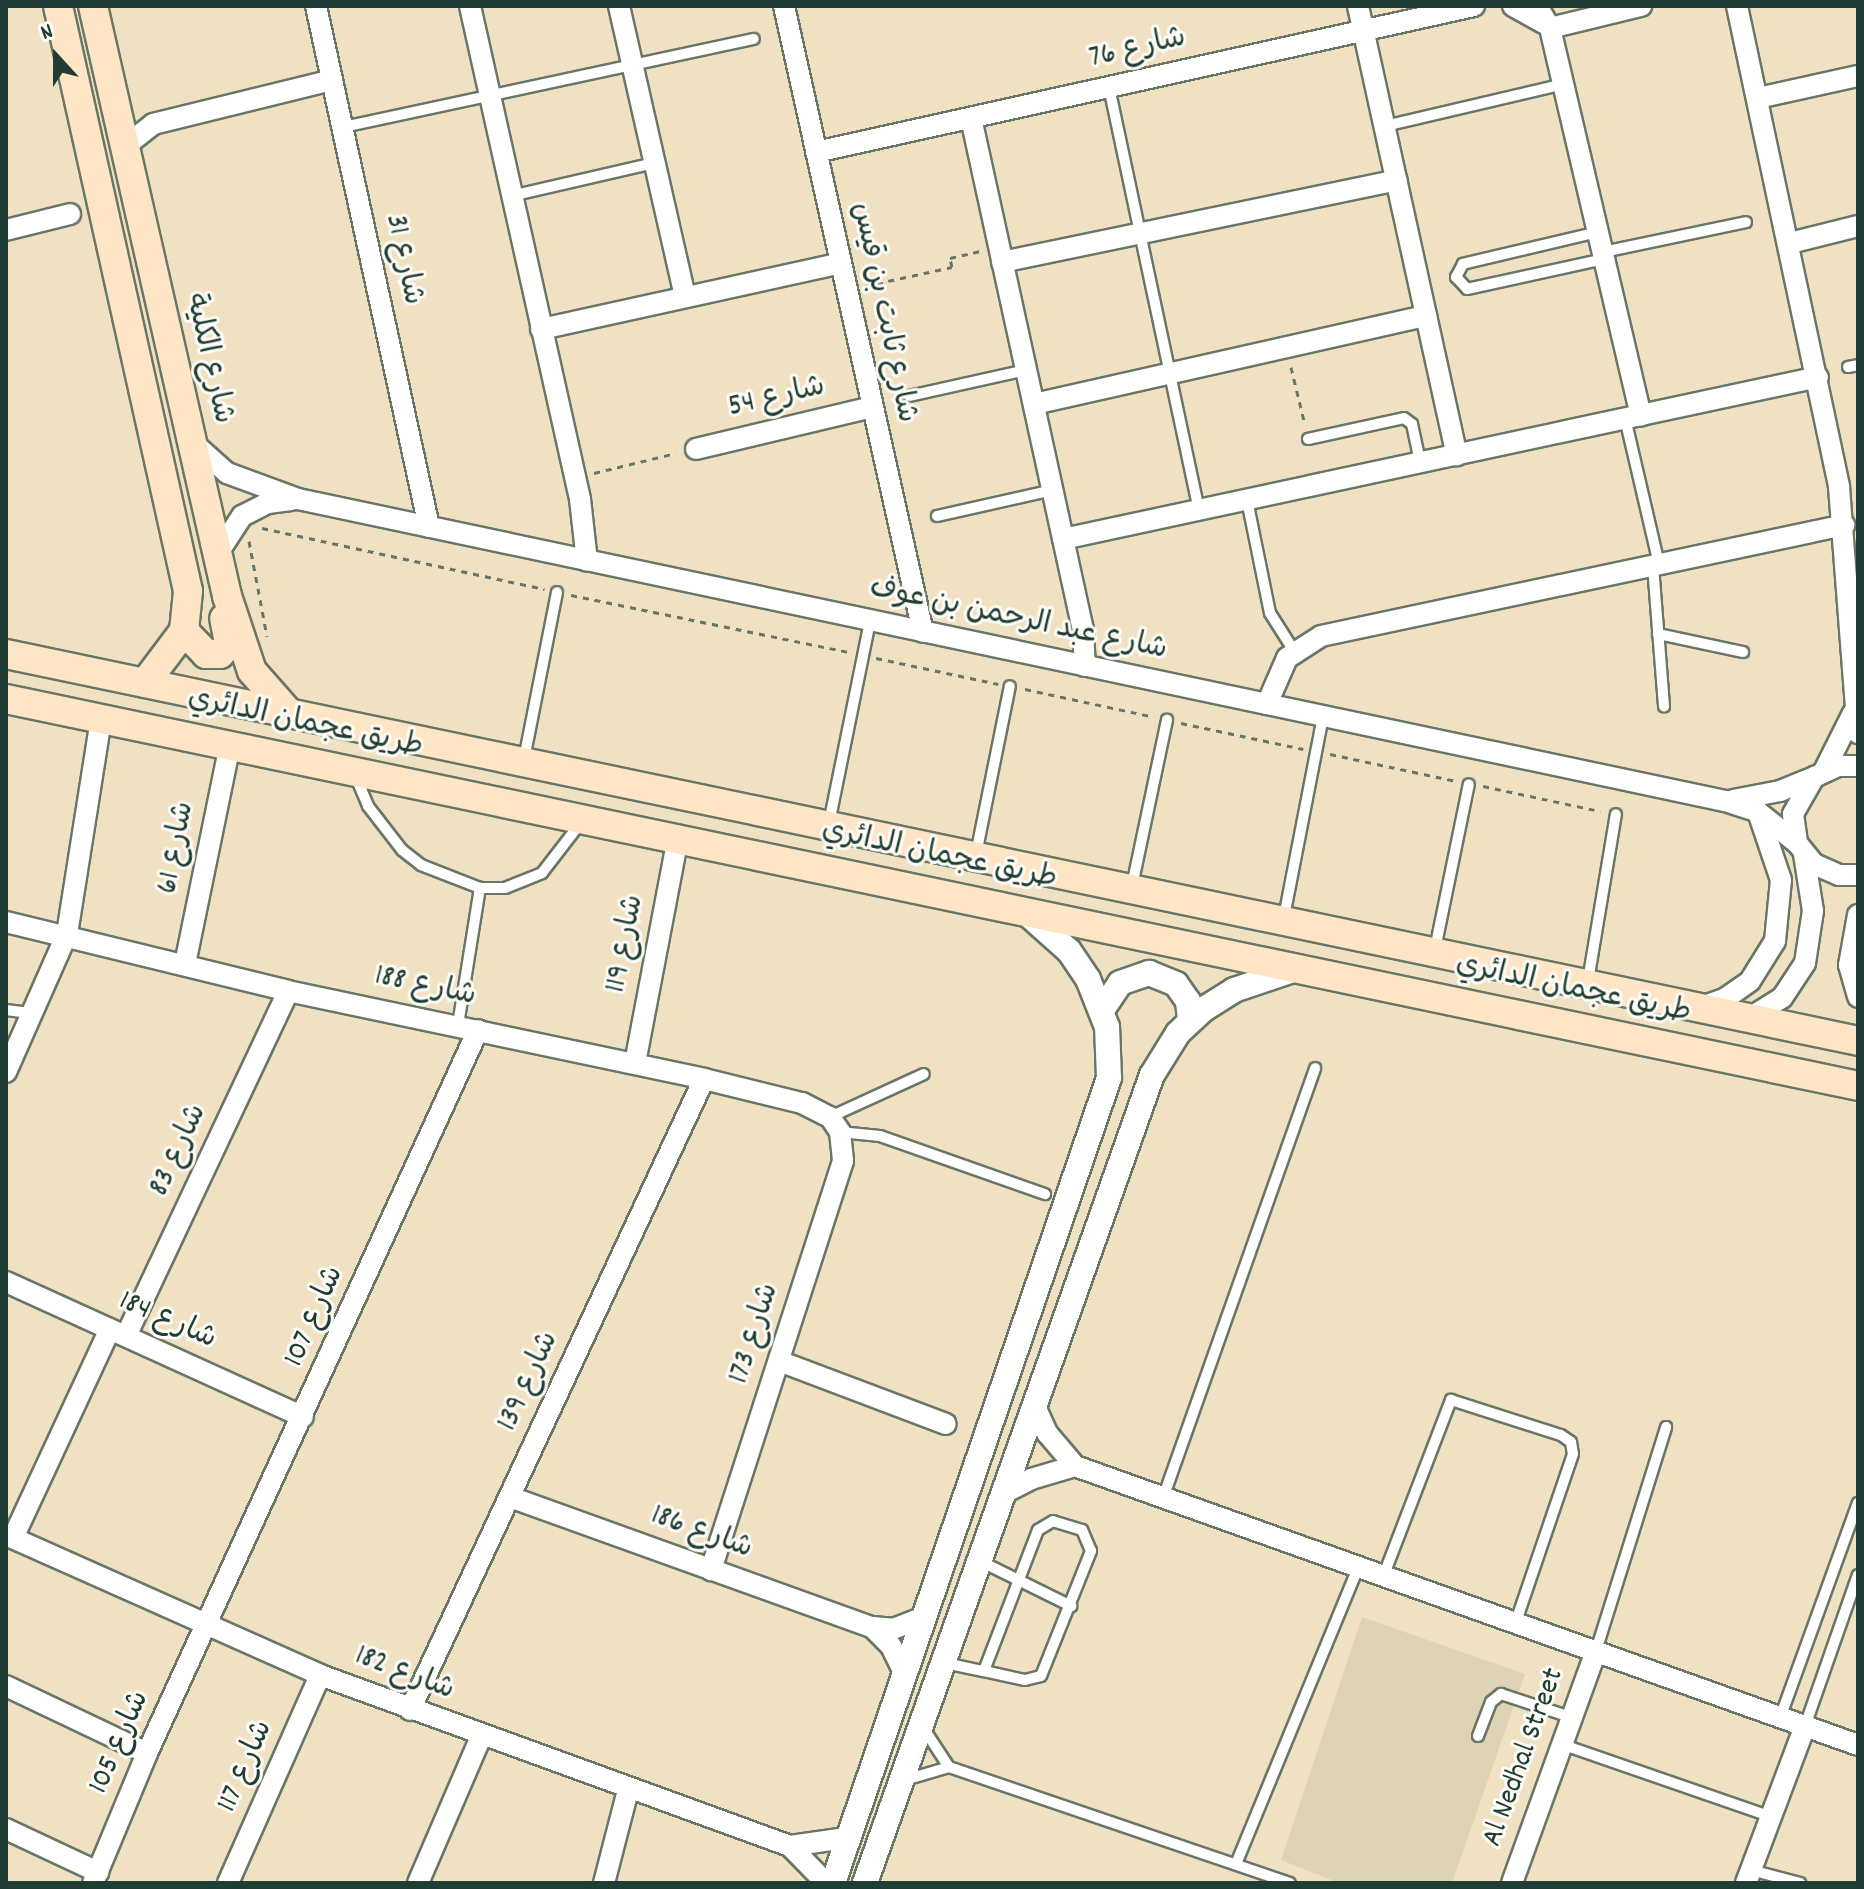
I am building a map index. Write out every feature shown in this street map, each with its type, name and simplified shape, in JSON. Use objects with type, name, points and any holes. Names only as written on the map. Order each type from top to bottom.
[{"type":"main road","points":[[58,6],[188,591],[184,631],[145,683]]},
{"type":"main road","name":"شارع الكلية","points":[[93,6],[227,596],[252,671],[288,712]]},
{"type":"main road","points":[[184,631],[206,654],[226,649],[227,596]]},
{"type":"main road","name":"طريق عجمان الدائري","points":[[6,654],[1284,917],[1858,1041]]},
{"type":"main road","name":"طريق عجمان الدائري","points":[[6,699],[1023,909],[1858,1086]]},
{"type":"street","name":"شارع 31","points":[[316,6],[429,527]]},
{"type":"street","points":[[470,6],[575,477],[587,561]]},
{"type":"street","points":[[619,6],[685,297]]},
{"type":"street","name":"شارع ثابت بن قيس","points":[[784,6],[923,632]]},
{"type":"street","points":[[1358,6],[1457,455]]},
{"type":"street","name":"شارع 76","points":[[816,152],[1474,6]]},
{"type":"street","points":[[1513,6],[1550,28],[1641,6]]},
{"type":"street","points":[[1537,6],[1550,28],[1564,84],[1602,248],[1633,417]]},
{"type":"street","points":[[1737,6],[1818,377],[1844,525],[1856,663],[1855,723],[1819,774],[1796,800],[1800,848],[1813,911],[1805,963],[1782,998],[1748,1019]]},
{"type":"street","points":[[1758,98],[1858,76]]},
{"type":"street","points":[[124,147],[153,124],[332,80]]},
{"type":"street","points":[[116,111],[153,124]]},
{"type":"street","points":[[971,118],[1085,640],[1085,666]]},
{"type":"street","points":[[1001,255],[1140,234],[1397,180]]},
{"type":"street","points":[[6,230],[70,214]]},
{"type":"street","points":[[1790,243],[1858,226]]},
{"type":"street","points":[[541,329],[840,263]]},
{"type":"street","points":[[1034,404],[1426,316]]},
{"type":"street","points":[[1063,539],[1818,377]]},
{"type":"street","name":"شارع 54","points":[[696,449],[872,407]]},
{"type":"street","name":"شارع عبد الرحمن بن عوف","points":[[191,441],[227,473],[298,499],[1725,801],[1758,812],[1825,871],[1858,875]]},
{"type":"street","name":"شارع عبد الرحمن بن عوف","points":[[244,520],[268,503],[298,499]]},
{"type":"street","points":[[216,556],[244,520]]},
{"type":"street","points":[[1267,704],[1281,667],[1294,651],[1321,636],[1844,525]]},
{"type":"street","points":[[6,1072],[67,934],[101,719]]},
{"type":"street","name":"شارع 61","points":[[185,964],[230,744]]},
{"type":"street","name":"شارع عبد الرحمن بن عوف","points":[[1725,801],[1771,794],[1819,774],[1858,766]]},
{"type":"street","points":[[1699,1008],[1726,998],[1750,981],[1775,941],[1781,880],[1758,812]]},
{"type":"street","name":"شارع 119","points":[[635,1063],[678,837]]},
{"type":"street","points":[[833,1883],[903,1671],[1104,1098],[1110,1061],[1102,1010],[1069,951],[1023,909]]},
{"type":"street","points":[[1858,915],[1849,965],[1858,997]]},
{"type":"street","name":"شارع 188","points":[[6,922],[67,934],[288,991],[704,1079],[802,1103],[835,1124]]},
{"type":"street","points":[[865,1883],[1145,1090],[1164,1054],[1190,1021],[1234,990],[1299,968]]},
{"type":"street","points":[[1102,1010],[1120,983],[1149,973],[1176,984],[1188,1001],[1190,1021]]},
{"type":"street","name":"شارع 83","points":[[9,1536],[118,1332],[288,991]]},
{"type":"street","name":"شارع 107","points":[[208,1629],[303,1417],[468,1028]]},
{"type":"street","name":"شارع 139","points":[[410,1710],[704,1079]]},
{"type":"street","name":"شارع 173","points":[[711,1570],[843,1161],[835,1124]]},
{"type":"street","name":"شارع 184","points":[[6,1282],[303,1417]]},
{"type":"street","points":[[779,1361],[946,1424]]},
{"type":"street","points":[[1035,1406],[1047,1433],[1075,1466],[1595,1654],[1858,1745]]},
{"type":"street","points":[[1004,1493],[1045,1473],[1075,1466]]},
{"type":"street","name":"شارع 186","points":[[510,1497],[872,1627],[893,1629],[922,1618]]},
{"type":"street","name":"شارع 182","points":[[9,1536],[208,1629],[320,1675],[481,1737],[790,1846],[826,1883]]},
{"type":"street","points":[[872,1627],[891,1646],[903,1671]]},
{"type":"street","name":"شارع 105","points":[[95,1877],[147,1753],[208,1629]]},
{"type":"street","name":"Al Nedhal Street","points":[[1512,1883],[1595,1654]]},
{"type":"street","name":"شارع 117","points":[[228,1883],[320,1675]]},
{"type":"street","points":[[6,1686],[147,1753]]},
{"type":"street","points":[[1748,1876],[1805,1726]]},
{"type":"street","points":[[418,1883],[481,1737]]},
{"type":"street","points":[[604,1883],[628,1790]]},
{"type":"street","points":[[6,1829],[95,1877]]},
{"type":"street","name":"شارع 182","points":[[790,1846],[846,1838]]},
{"type":"lane","points":[[343,127],[754,39]]},
{"type":"lane","points":[[1385,126],[1564,84]]},
{"type":"lane","points":[[1109,87],[1199,510]]},
{"type":"lane","points":[[511,196],[654,163]]},
{"type":"lane","points":[[1602,248],[1467,289],[1456,277],[1463,264],[1602,248],[1746,222]]},
{"type":"lane","points":[[909,396],[1026,370]]},
{"type":"lane","points":[[1633,417],[1656,565],[1664,707]]},
{"type":"lane","points":[[1308,439],[1404,418],[1412,424],[1420,463]]},
{"type":"lane","points":[[937,516],[1053,490]]},
{"type":"lane","points":[[1247,500],[1270,613],[1294,651]]},
{"type":"lane","points":[[524,760],[557,592]]},
{"type":"lane","points":[[829,823],[870,621]]},
{"type":"lane","points":[[1658,634],[1743,652]]},
{"type":"lane","points":[[976,854],[1010,686]]},
{"type":"lane","points":[[1284,917],[1323,716]]},
{"type":"lane","points":[[1132,886],[1167,720]]},
{"type":"lane","points":[[352,770],[368,806],[402,850],[421,865],[480,888],[505,888],[542,873],[557,859],[583,818]]},
{"type":"lane","points":[[1435,949],[1469,784]]},
{"type":"lane","points":[[1588,982],[1616,814]]},
{"type":"lane","points":[[468,1028],[480,888]]},
{"type":"lane","points":[[6,1010],[32,1013]]},
{"type":"lane","points":[[1163,1498],[1315,1068]]},
{"type":"lane","points":[[835,1124],[924,1074]]},
{"type":"lane","points":[[835,1124],[880,1136],[1045,1194]]},
{"type":"lane","points":[[1383,1577],[1451,1400],[1462,1399],[1561,1435],[1571,1442],[1573,1454],[1515,1624]]},
{"type":"lane","points":[[1595,1654],[1666,1427]]},
{"type":"lane","points":[[1780,1718],[1858,1503]]},
{"type":"lane","points":[[943,1662],[984,1671],[1025,1680],[1041,1676],[1091,1551],[1090,1539],[1077,1527],[1058,1521],[1042,1526],[984,1671]]},
{"type":"lane","points":[[979,1561],[1017,1583],[1071,1606]]},
{"type":"lane","points":[[1236,1864],[1358,1568]]},
{"type":"lane","points":[[1805,1726],[1858,1575]]},
{"type":"lane","points":[[1478,1736],[1491,1702],[1501,1694],[1570,1717]]},
{"type":"lane","points":[[922,1718],[933,1750],[949,1767],[1290,1883]]},
{"type":"lane","points":[[1561,1744],[1769,1816]]},
{"type":"lane","points":[[899,1783],[949,1767]]},
{"type":"lane","points":[[1748,1876],[1800,1883]]},
{"type":"path","points":[[846,291],[952,267],[950,258],[1001,255]]},
{"type":"path","points":[[1287,347],[1308,439]]},
{"type":"path","points":[[575,477],[696,449]]},
{"type":"path","points":[[269,647],[244,520],[557,592],[1616,814]]},
{"type":"shaded area","points":[[1362,1617],[1525,1674],[1452,1883],[1339,1883],[1281,1860]]}]
